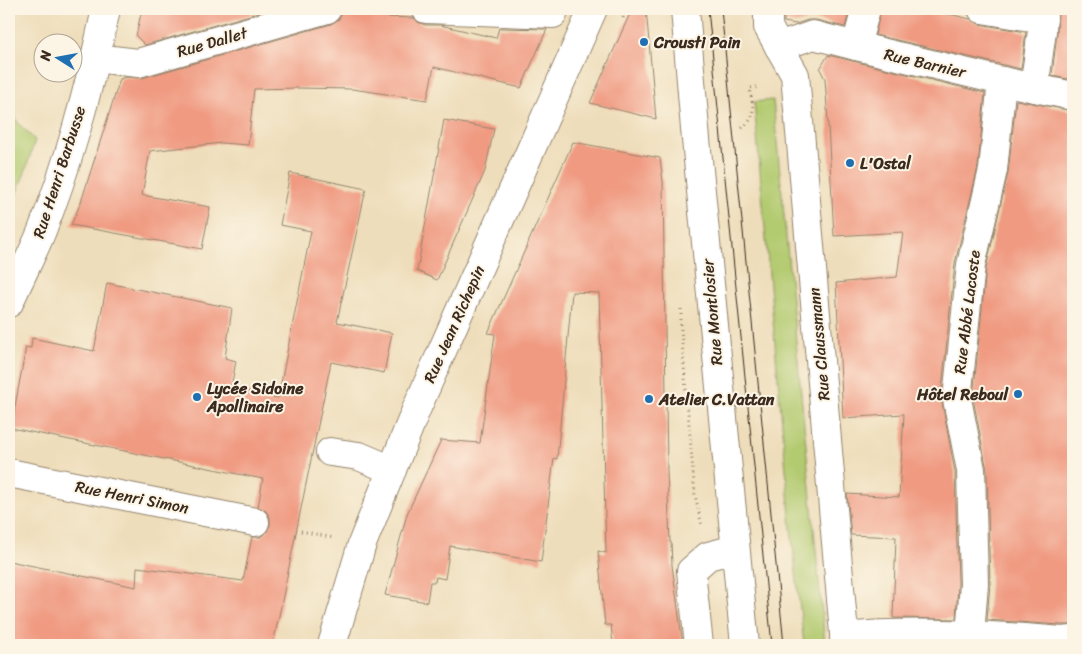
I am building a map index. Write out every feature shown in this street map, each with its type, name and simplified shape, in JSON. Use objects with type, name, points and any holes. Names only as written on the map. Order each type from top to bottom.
[{"type":"street","name":"Rue Henri Barbusse","points":[[9,303],[41,233],[66,162],[95,58],[106,9]]},
{"type":"street","name":"Rue Dallet","points":[[95,58],[138,63],[326,9]]},
{"type":"street","points":[[426,9],[553,14]]},
{"type":"street","name":"Rue Jean Richepin","points":[[332,645],[362,544],[416,410],[593,9]]},
{"type":"street","name":"Rue Montlosier","points":[[685,9],[745,645]]},
{"type":"street","name":"Rue Claussmann","points":[[768,9],[768,27],[795,75],[845,641]]},
{"type":"street","points":[[856,46],[866,9]]},
{"type":"street","points":[[982,9],[1043,14],[1034,88]]},
{"type":"street","name":"Rue Barnier","points":[[780,47],[813,35],[1002,81],[1073,96]]},
{"type":"street","name":"Rue Abbé Lacoste","points":[[970,634],[974,584],[971,470],[957,399],[972,265],[993,170],[1002,81]]},
{"type":"street","points":[[330,452],[359,456],[392,470]]},
{"type":"street","name":"Rue Henri Simon","points":[[9,473],[255,522]]},
{"type":"street","points":[[699,645],[691,571],[708,556],[735,549]]},
{"type":"street","points":[[845,641],[881,633],[970,634],[1061,641],[1073,640]]},
{"type":"path","points":[[742,128],[749,123],[753,116],[750,88],[758,87]]},
{"type":"path","points":[[296,530],[362,544]]},
{"type":"green space","points":[[773,100],[825,645],[804,645],[791,528],[754,102]]},
{"type":"green space","points":[[9,105],[18,123],[35,140],[24,175],[9,210]]},
{"type":"building","points":[[142,9],[271,9],[145,45],[136,36]]},
{"type":"building","points":[[342,9],[384,9],[385,17],[414,18],[425,25],[440,25],[496,38],[499,28],[547,29],[521,88],[434,67],[427,100],[352,89],[254,89],[248,145],[222,143],[150,151],[142,195],[210,207],[202,249],[71,225],[81,202],[120,79],[126,77],[142,78],[331,24],[339,19]]},
{"type":"building","points":[[632,9],[646,9],[656,119],[590,103]]},
{"type":"building","points":[[784,9],[850,9],[845,27],[816,20],[808,20],[796,24],[784,22]]},
{"type":"building","points":[[881,9],[929,9],[970,19],[979,24],[1026,32],[1021,69],[875,35]]},
{"type":"building","points":[[1058,9],[1073,9],[1073,80],[1052,76]]},
{"type":"building","points":[[828,55],[985,93],[978,167],[955,263],[941,397],[955,472],[958,584],[956,619],[893,618],[896,537],[851,535],[847,494],[899,497],[904,414],[843,418],[836,283],[897,277],[903,232],[834,236],[825,79],[820,69]]},
{"type":"building","points":[[1016,100],[1073,111],[1073,625],[987,620],[990,584],[987,470],[973,398],[986,268],[1008,173]]},
{"type":"building","points":[[444,120],[494,129],[485,171],[437,280],[417,271]]},
{"type":"building","points":[[573,142],[660,158],[663,182],[667,471],[670,542],[683,645],[613,645],[611,625],[605,625],[598,551],[606,553],[599,293],[572,292],[557,459],[554,458],[541,562],[450,546],[445,579],[436,577],[435,582],[430,582],[427,602],[385,595],[407,514],[441,440],[480,443],[495,334],[488,333]]},
{"type":"building","points":[[290,173],[366,189],[337,322],[392,333],[384,373],[331,362],[273,645],[9,645],[9,561],[136,587],[137,567],[243,581],[252,537],[260,537],[266,533],[270,525],[270,517],[266,511],[258,507],[263,479],[11,428],[26,347],[31,348],[32,338],[94,351],[107,283],[232,308],[225,358],[236,361],[231,388],[278,398],[311,231],[280,225]]},
{"type":"tram line","points":[[708,9],[772,645]]},
{"type":"tram line","points":[[721,9],[784,645]]},
{"type":"place","name":"Crousti Pain","points":[[644,42]]},
{"type":"place","name":"L'Ostal","points":[[850,163]]},
{"type":"place","name":"Hôtel Reboul","points":[[1018,394]]},
{"type":"place","name":"Lycée Sidoine Apollinaire","points":[[197,397]]},
{"type":"place","name":"Atelier C.Vattan","points":[[649,399]]}]
